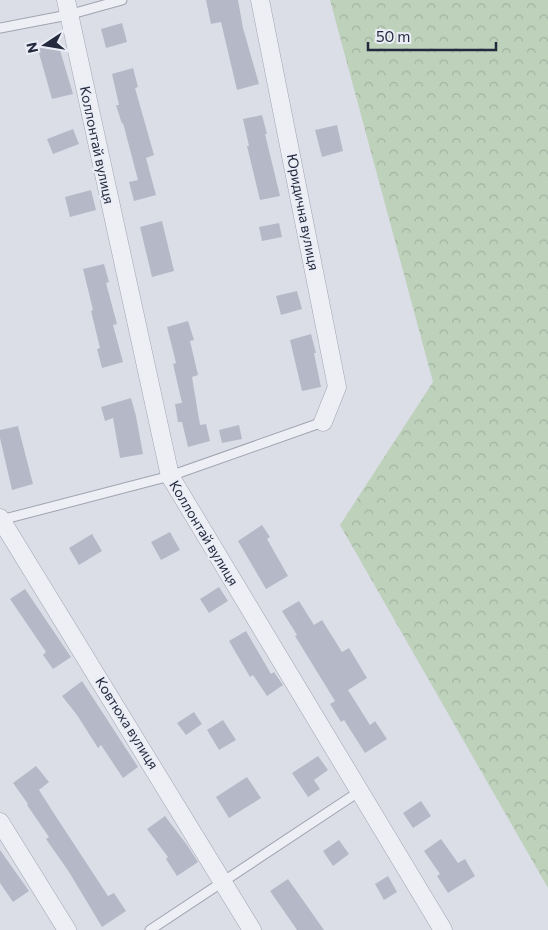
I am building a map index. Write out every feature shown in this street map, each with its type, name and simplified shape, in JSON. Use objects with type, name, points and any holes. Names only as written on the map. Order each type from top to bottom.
[{"type":"street","name":"Юридична вулиця","points":[[260,0],[338,387],[323,422]]},
{"type":"street","name":"Коллонтай вулиця","points":[[67,7],[170,476],[443,930]]},
{"type":"street","name":"Ковтюха вулиця","points":[[1,519],[252,930]]},
{"type":"street","points":[[0,822],[67,930]]},
{"type":"lane","points":[[0,28],[67,7],[122,0]]},
{"type":"lane","points":[[1,519],[170,476],[323,422]]},
{"type":"lane","points":[[150,930],[360,791]]},
{"type":"green space","points":[[330,0],[548,0],[548,888],[340,525],[433,382]]},
{"type":"building","points":[[206,0],[238,0],[243,28],[259,84],[237,90],[221,22],[211,24]]},
{"type":"building","points":[[122,23],[127,42],[106,48],[101,29]]},
{"type":"building","points":[[57,40],[73,94],[52,99],[37,46]]},
{"type":"building","points":[[133,68],[138,87],[135,88],[154,155],[146,158],[156,195],[134,201],[129,182],[138,180],[123,123],[116,105],[119,105],[112,74]]},
{"type":"building","points":[[262,115],[280,196],[260,200],[247,146],[249,146],[243,119]]},
{"type":"building","points":[[337,125],[343,151],[322,157],[315,130]]},
{"type":"building","points":[[73,129],[79,144],[53,154],[47,139]]},
{"type":"building","points":[[91,190],[96,210],[70,217],[65,197]]},
{"type":"building","points":[[162,221],[174,271],[152,277],[140,227]]},
{"type":"building","points":[[279,223],[282,237],[262,241],[259,227]]},
{"type":"building","points":[[104,264],[109,282],[106,283],[117,324],[113,325],[123,362],[102,368],[97,349],[100,348],[91,311],[93,310],[83,269]]},
{"type":"building","points":[[297,291],[302,309],[281,315],[276,296]]},
{"type":"building","points":[[188,321],[194,340],[190,341],[198,375],[192,377],[200,425],[206,424],[210,441],[188,447],[182,422],[178,422],[175,404],[182,403],[173,364],[176,363],[167,327]]},
{"type":"building","points":[[311,334],[321,387],[302,391],[290,340]]},
{"type":"building","points":[[131,398],[143,454],[120,458],[113,418],[105,421],[101,407]]},
{"type":"building","points":[[239,425],[242,439],[222,443],[219,430]]},
{"type":"building","points":[[18,426],[33,484],[12,490],[0,438],[0,430]]},
{"type":"building","points":[[262,525],[270,537],[267,539],[288,576],[266,589],[238,541]]},
{"type":"building","points":[[170,532],[180,550],[161,560],[151,542]]},
{"type":"building","points":[[92,534],[102,551],[79,565],[69,548]]},
{"type":"building","points":[[219,587],[228,601],[209,613],[200,599]]},
{"type":"building","points":[[25,589],[71,657],[53,669],[43,655],[46,652],[10,599]]},
{"type":"building","points":[[299,601],[314,625],[322,620],[342,652],[349,648],[367,678],[348,690],[370,725],[375,721],[387,739],[365,753],[344,720],[341,722],[330,704],[335,701],[282,611]]},
{"type":"building","points":[[246,631],[271,674],[274,672],[283,685],[267,696],[253,675],[250,677],[229,641]]},
{"type":"building","points":[[82,681],[138,767],[123,778],[101,745],[98,748],[77,715],[62,696]]},
{"type":"building","points":[[194,712],[202,724],[186,735],[177,723]]},
{"type":"building","points":[[223,720],[236,740],[219,750],[207,730]]},
{"type":"building","points":[[318,756],[328,770],[314,780],[320,789],[308,797],[292,773]]},
{"type":"building","points":[[36,766],[49,782],[39,790],[108,896],[114,893],[126,911],[102,927],[69,872],[46,839],[49,837],[13,783]]},
{"type":"building","points":[[247,777],[261,798],[229,818],[216,797]]},
{"type":"building","points":[[421,801],[431,816],[413,828],[403,813]]},
{"type":"building","points":[[165,816],[198,862],[177,876],[166,859],[168,857],[147,829]]},
{"type":"building","points":[[441,839],[458,863],[465,859],[475,876],[448,893],[437,876],[440,874],[424,851]]},
{"type":"building","points":[[339,840],[349,854],[333,866],[323,851]]},
{"type":"building","points":[[0,850],[29,891],[13,902],[0,883]]},
{"type":"building","points":[[388,876],[397,892],[384,900],[375,884]]},
{"type":"building","points":[[288,879],[324,930],[297,930],[270,891]]}]
